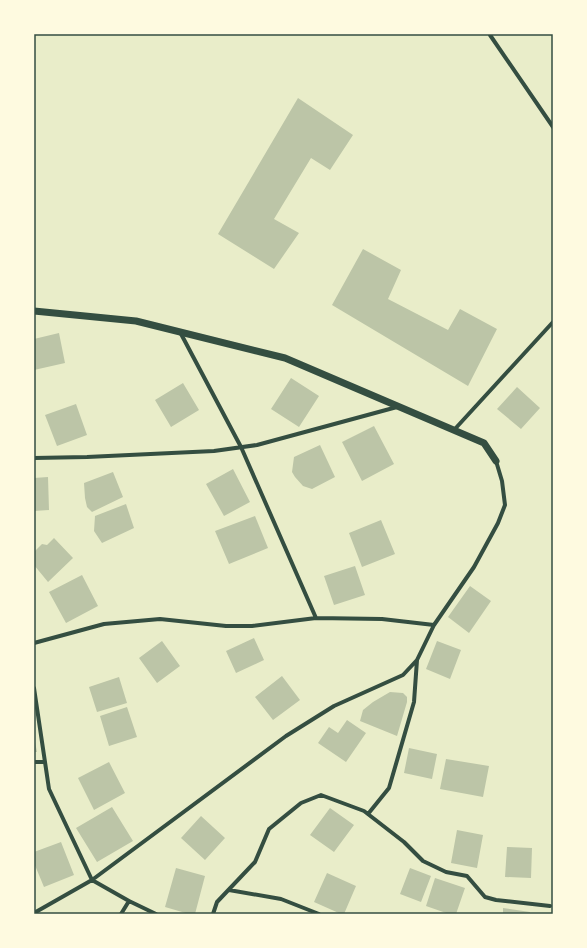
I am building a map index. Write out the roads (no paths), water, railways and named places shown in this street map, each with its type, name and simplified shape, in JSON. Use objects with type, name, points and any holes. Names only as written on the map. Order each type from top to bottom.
[{"type":"street","points":[[490,36],[553,127]]},
{"type":"street","points":[[34,311],[136,321],[285,358],[484,442],[496,461],[502,481],[505,505],[498,523],[474,567],[434,625],[417,660],[403,675],[334,706],[286,736],[92,880],[34,913]]},
{"type":"street","points":[[454,430],[553,322]]},
{"type":"street","points":[[180,332],[241,448],[316,618]]},
{"type":"street","points":[[34,458],[206,452],[241,448],[400,407]]},
{"type":"street","points":[[34,643],[104,624],[160,619],[226,626],[252,626],[316,618],[382,620],[434,625]]},
{"type":"street","points":[[368,814],[389,788],[414,702],[417,660]]},
{"type":"street","points":[[34,688],[49,789],[92,880],[156,914]]},
{"type":"street","points":[[34,762],[45,762]]},
{"type":"street","points":[[213,914],[217,902],[255,862],[269,829],[301,804],[321,795],[337,800],[368,814],[404,842],[423,861],[446,872],[467,876],[486,897],[496,900],[550,906]]},
{"type":"street","points":[[229,890],[281,899],[319,914]]},
{"type":"street","points":[[121,914],[129,901]]}]
